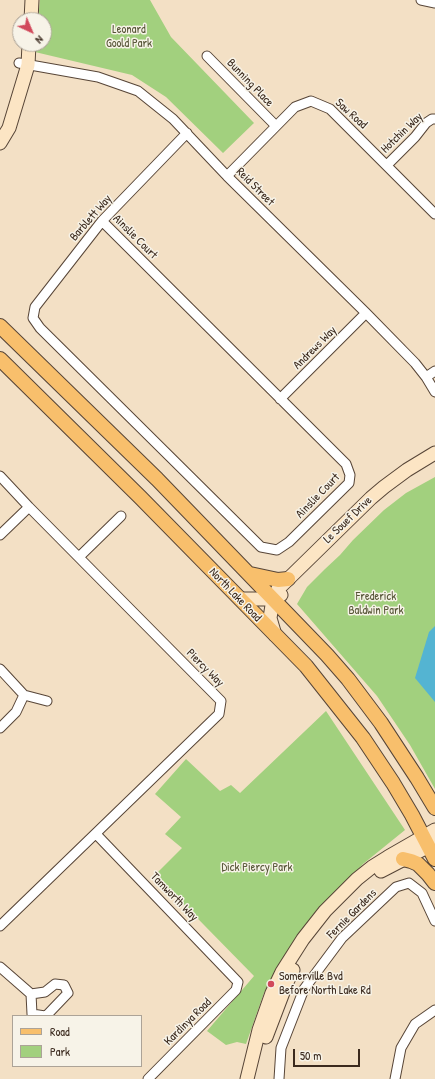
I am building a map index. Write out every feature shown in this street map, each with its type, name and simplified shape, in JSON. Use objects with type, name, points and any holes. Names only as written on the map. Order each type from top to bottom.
[{"type":"main road","name":"North Lake Road","points":[[0,326],[157,480],[250,574],[327,655],[381,723],[435,808]]},
{"type":"main road","name":"North Lake Road","points":[[0,359],[140,497],[306,666],[363,738],[432,843]]},
{"type":"main road","points":[[250,574],[278,580],[288,579]]},
{"type":"main road","points":[[403,860],[418,864],[435,883]]},
{"type":"street","points":[[22,12],[23,0]]},
{"type":"street","points":[[31,12],[32,0]]},
{"type":"street","points":[[421,0],[435,2]]},
{"type":"street","points":[[0,144],[9,128],[23,64],[21,52]]},
{"type":"street","points":[[0,129],[27,52]]},
{"type":"street","name":"Bunning Place","points":[[208,56],[276,126]]},
{"type":"street","name":"Reid Street","points":[[23,64],[98,77],[138,92],[173,119],[227,176],[415,363],[426,376],[435,392]]},
{"type":"street","name":"Saw Road","points":[[227,176],[295,107],[311,101],[330,108],[435,214]]},
{"type":"street","name":"Hotchin Way","points":[[387,165],[415,137],[426,123],[432,119],[435,119]]},
{"type":"street","name":"Barblett Way","points":[[40,328],[33,318],[35,307],[102,221],[187,133]]},
{"type":"street","name":"Ainslie Court","points":[[40,328],[261,547],[276,550],[288,542],[349,483],[350,475],[346,464],[280,400],[102,221]]},
{"type":"street","name":"Andrews Way","points":[[280,400],[366,313]]},
{"type":"street","points":[[426,376],[435,371]]},
{"type":"street","name":"Le Souef Drive","points":[[275,635],[270,618],[278,589],[371,498],[407,470],[435,453]]},
{"type":"street","name":"Le Souef Drive","points":[[274,599],[284,593],[386,494],[416,472],[435,462]]},
{"type":"street","name":"Piercy Way","points":[[0,476],[221,701],[219,714],[0,926]]},
{"type":"street","points":[[0,535],[29,507]]},
{"type":"street","points":[[79,557],[121,516]]},
{"type":"street","points":[[240,599],[274,599]]},
{"type":"street","points":[[0,669],[24,695],[47,701]]},
{"type":"street","points":[[0,728],[16,712],[24,695]]},
{"type":"street","name":"Tamworth Way","points":[[96,834],[235,978]]},
{"type":"street","points":[[254,1079],[257,1063],[267,1032],[287,982],[298,959],[315,935],[330,916],[359,887],[383,870],[432,843]]},
{"type":"street","points":[[247,1079],[259,1030],[272,993],[282,972],[302,939],[325,911],[357,879],[372,867],[388,857],[432,843]]},
{"type":"street","name":"Fernie Gardens","points":[[279,1079],[281,1048],[304,989],[342,938],[396,887],[409,883],[422,893],[435,921]]},
{"type":"street","points":[[0,966],[31,994],[32,1014],[38,1015]]},
{"type":"street","name":"Kardinya Road","points":[[148,1079],[236,990],[238,982],[235,978]]},
{"type":"street","points":[[31,994],[45,992],[55,984],[64,985],[68,993],[46,1015]]},
{"type":"street","points":[[395,1079],[401,1048],[415,1024],[435,1010]]},
{"type":"green space","name":"Leonard Goold Park","points":[[40,0],[150,0],[171,37],[254,123],[223,153],[166,97],[132,75],[35,52],[52,52],[52,12],[39,12]]},
{"type":"green space","name":"Frederick Baldwin Park","points":[[435,477],[435,789],[410,745],[377,696],[297,604],[307,587],[384,510],[406,493]]},
{"type":"green space","name":"Dick Piercy Park","points":[[326,711],[405,830],[363,864],[297,938],[277,968],[264,993],[246,1044],[237,1042],[226,1045],[207,1031],[254,976],[155,875],[182,848],[165,834],[181,817],[155,794],[186,759],[220,791],[231,785],[240,793]]},
{"type":"water","points":[[435,626],[435,702],[415,678],[429,632]]},
{"type":"place","name":"Somerville Bvd Before North Lake Rd","points":[[271,984]]}]
